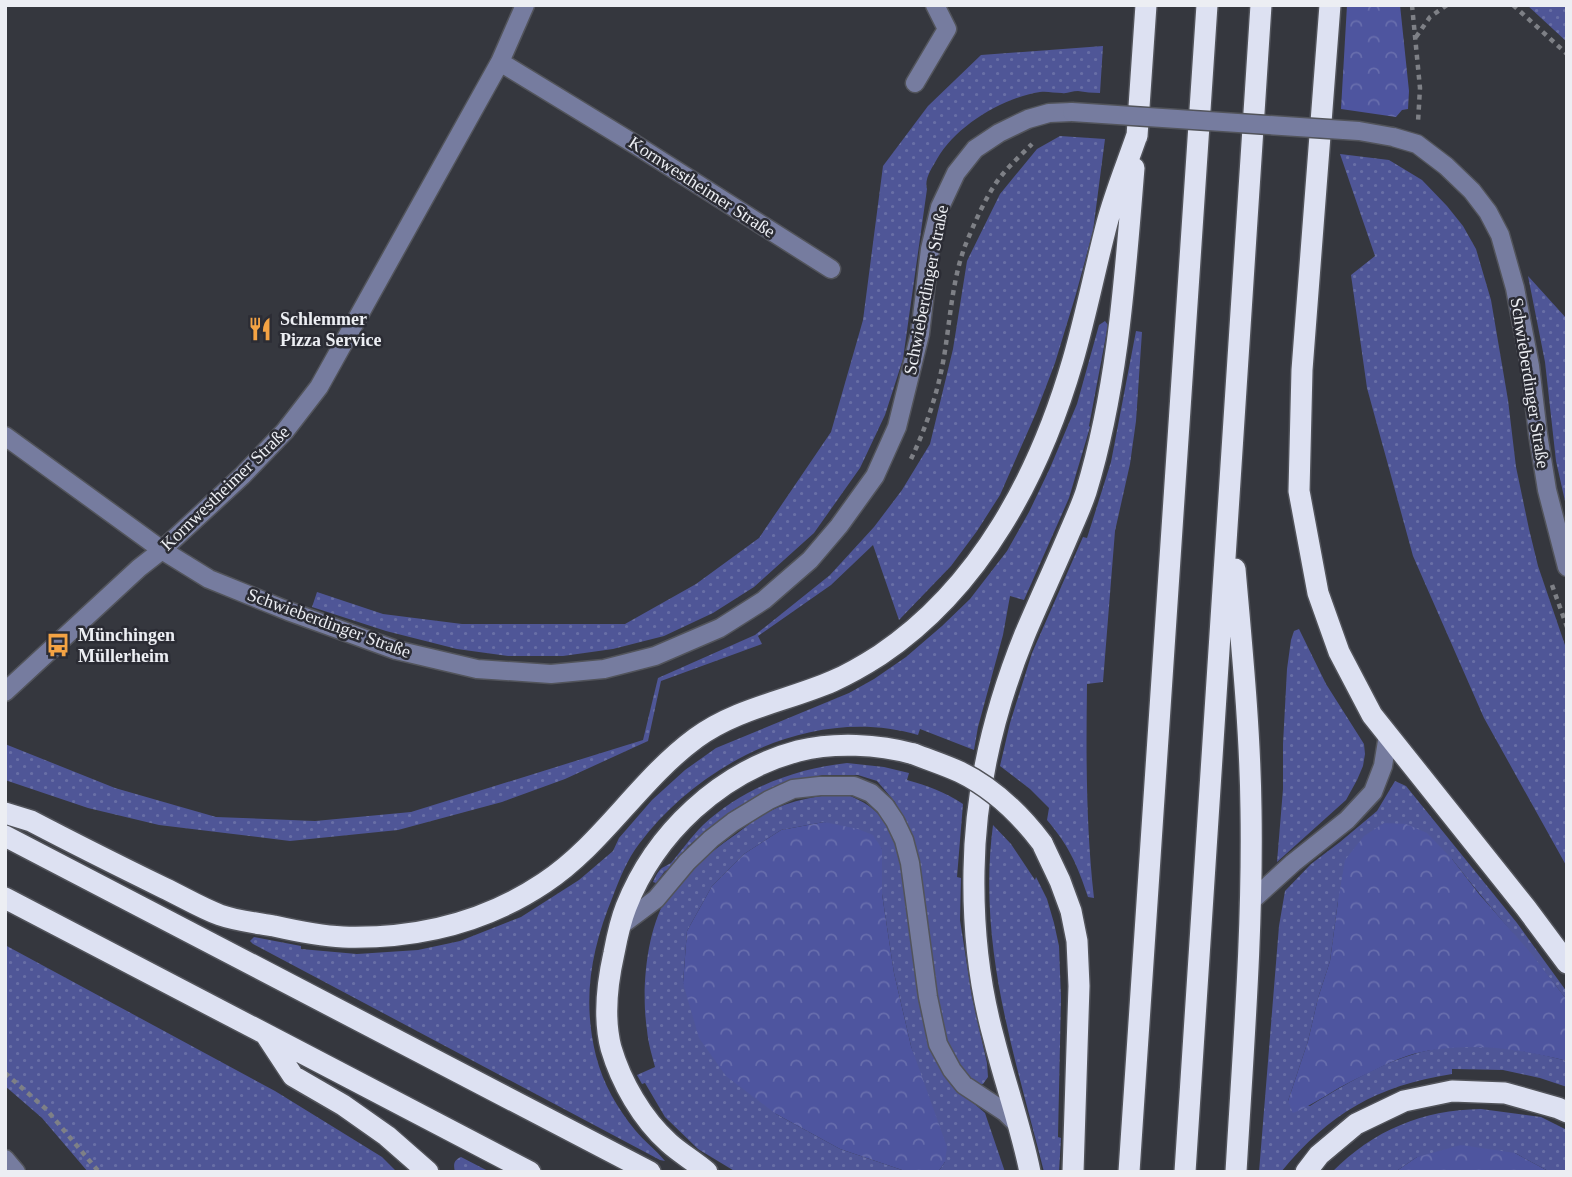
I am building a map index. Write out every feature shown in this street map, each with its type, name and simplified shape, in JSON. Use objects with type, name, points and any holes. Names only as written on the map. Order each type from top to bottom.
[{"type":"highway","points":[[1030,1172],[993,1036],[977,944],[974,881],[976,824],[984,774],[1007,681],[1085,496],[1098,451],[1112,382],[1122,308],[1146,5]]},
{"type":"highway","points":[[1129,1172],[1207,5]]},
{"type":"highway","points":[[1185,1172],[1261,5]]},
{"type":"highway","points":[[1330,5],[1302,370],[1299,491],[1318,593],[1339,652],[1372,715],[1567,963]]},
{"type":"highway","points":[[5,813],[31,821],[222,916],[339,937],[396,936],[446,927],[497,909],[544,883],[578,857],[667,761],[700,735],[750,709],[833,681],[879,656],[919,626],[972,570],[991,544],[1020,493],[1047,435],[1072,363],[1108,219],[1137,135]]},
{"type":"highway","points":[[1230,498],[1248,718],[1251,810],[1250,948],[1236,1172]]},
{"type":"highway","points":[[707,1172],[669,1143],[651,1124],[635,1102],[611,1048],[607,1024],[608,980],[627,905],[653,856],[677,826],[696,807],[732,781],[761,765],[798,751],[863,746],[900,750],[961,773],[1009,806],[1042,843],[1064,891],[1077,941],[1079,986],[1073,1172]]},
{"type":"highway","points":[[5,836],[650,1172]]},
{"type":"highway","points":[[5,898],[530,1172]]},
{"type":"highway","points":[[263,1031],[293,1076],[343,1105],[387,1136],[428,1172]]},
{"type":"highway","points":[[1306,1172],[1319,1155],[1356,1124],[1404,1101],[1452,1091],[1506,1093],[1567,1112]]},
{"type":"street","name":"Kornwestheimer Straße","points":[[5,692],[242,476],[285,432],[319,387],[500,62],[524,5]]},
{"type":"street","points":[[915,83],[947,29],[936,5]]},
{"type":"street","name":"Kornwestheimer Straße","points":[[500,62],[831,269]]},
{"type":"street","name":"Schwieberdinger Straße","points":[[5,436],[162,550],[209,579],[288,611],[396,650],[477,669],[551,674],[604,669],[655,656],[720,628],[764,600],[810,560],[839,526],[875,476],[897,427],[920,334],[930,249],[940,207],[956,173],[975,149],[999,133],[1028,119],[1049,113],[1072,112],[1359,131],[1417,144],[1446,166],[1472,191],[1488,212],[1500,235],[1516,288],[1547,490],[1567,568]]},
{"type":"street","points":[[1250,903],[1293,863],[1347,820],[1373,792],[1383,766],[1388,735]]},
{"type":"street","points":[[620,926],[656,898],[711,839],[769,800],[793,789],[820,786],[854,786],[872,793],[885,806],[904,840],[910,863],[928,997],[938,1044],[952,1070],[964,1085],[1005,1112],[1019,1126]]},
{"type":"street","points":[[5,1159],[16,1172]]},
{"type":"path","points":[[1412,5],[1420,88],[1417,144]]},
{"type":"path","points":[[1415,38],[1430,17],[1447,5]]},
{"type":"path","points":[[1513,5],[1567,54]]},
{"type":"path","points":[[909,462],[921,439],[940,374],[954,292],[965,248],[991,191],[1002,175],[1039,139]]},
{"type":"path","points":[[1549,576],[1567,627]]},
{"type":"path","points":[[5,1073],[46,1109],[99,1172]]},
{"type":"shaded area","points":[[1527,5],[1567,5],[1567,42]]},
{"type":"shaded area","points":[[1103,46],[1100,93],[1043,92],[1011,100],[981,115],[968,125],[945,147],[937,159],[927,181],[903,359],[885,415],[860,468],[814,533],[754,587],[713,613],[664,636],[613,649],[563,656],[508,656],[457,649],[386,631],[312,607],[317,592],[383,614],[462,624],[625,624],[696,584],[759,538],[831,432],[863,320],[883,166],[928,106],[981,55]]},
{"type":"shaded area","points":[[1060,136],[1105,139],[1093,231],[1055,363],[1000,495],[951,566],[899,620],[873,545],[831,585],[758,636],[762,644],[661,681],[648,741],[565,779],[502,802],[398,830],[290,841],[159,825],[88,808],[5,780],[5,744],[115,788],[216,817],[315,821],[411,812],[643,740],[658,678],[755,635],[830,575],[874,527],[902,490],[930,444],[953,349],[967,261],[1000,194],[1037,149]]},
{"type":"shaded area","points":[[1340,154],[1389,160],[1422,180],[1463,226],[1476,249],[1491,300],[1516,467],[1529,529],[1538,566],[1567,651],[1567,867],[1484,718],[1413,556],[1367,388],[1351,275],[1375,256]]},
{"type":"shaded area","points":[[1528,276],[1567,319],[1567,510],[1556,461],[1545,362]]},
{"type":"shaded area","points":[[1105,321],[1108,325],[1090,427],[1069,498],[1024,600],[1010,596],[974,750],[920,729],[918,735],[879,728],[840,728],[801,734],[763,747],[727,765],[694,788],[665,814],[639,844],[627,863],[605,916],[594,955],[589,995],[592,1035],[599,1066],[617,1105],[635,1130],[665,1161],[250,941],[254,937],[301,946],[301,949],[357,954],[418,950],[460,941],[521,917],[579,880],[613,851],[619,838],[652,800],[685,770],[716,748],[849,693],[906,657],[970,599],[1007,551],[1050,468],[1077,404],[1099,325]]},
{"type":"shaded area","points":[[1136,331],[1142,332],[1136,421],[1130,464],[1115,531],[1103,682],[1087,684],[1087,791],[1094,898],[1088,897],[1072,856],[1047,820],[1049,808],[1000,766],[1032,653],[1083,537],[1087,538],[1111,462]]},
{"type":"shaded area","points":[[1299,629],[1326,684],[1364,744],[1365,754],[1363,766],[1346,800],[1277,862],[1283,789],[1287,669],[1291,640],[1294,631]]},
{"type":"shaded area","points":[[847,763],[909,773],[907,780],[950,796],[963,804],[957,877],[961,878],[960,920],[972,997],[987,1063],[988,1077],[983,1084],[974,1084],[961,1070],[947,1043],[937,1001],[914,843],[895,802],[877,781],[858,775],[822,775],[762,794],[733,810],[688,846],[671,869],[665,871],[656,883],[653,882],[659,871],[671,863],[703,825],[735,801],[789,775]]},
{"type":"shaded area","points":[[1395,781],[1406,786],[1517,923],[1567,992],[1567,1000],[1452,859],[1338,901],[1330,961],[1288,1101],[1310,1106],[1359,1077],[1394,1061],[1430,1050],[1464,1046],[1508,1049],[1567,1061],[1567,1087],[1503,1070],[1452,1069],[1452,1074],[1400,1086],[1356,1105],[1318,1133],[1281,1172],[1259,1172],[1279,926],[1285,891],[1311,864],[1377,811]]},
{"type":"shaded area","points":[[845,794],[872,808],[884,820],[898,846],[922,1007],[940,1066],[950,1083],[985,1113],[1005,1172],[938,1172],[945,1162],[911,1046],[894,973],[882,894],[882,849],[824,822],[781,830],[744,854],[712,886],[687,931],[683,983],[776,1114],[840,1149],[908,1172],[736,1172],[698,1149],[665,1117],[645,1083],[642,1084],[637,1075],[655,1067],[645,1014],[645,979],[655,924],[669,894],[698,863],[763,814],[805,799]]},
{"type":"shaded area","points":[[993,825],[1011,844],[1035,880],[1036,877],[1047,899],[1059,946],[1059,1172],[1044,1172],[1002,1000],[990,914],[989,870]]},
{"type":"shaded area","points":[[5,945],[275,1091],[382,1157],[397,1172],[88,1172],[42,1118],[5,1086]]},
{"type":"shaded area","points":[[1481,1109],[1541,1117],[1567,1130],[1567,1172],[1550,1172],[1515,1153],[1417,1157],[1395,1172],[1332,1172],[1365,1145],[1400,1125],[1439,1113]]},
{"type":"shaded area","points":[[461,1157],[490,1172],[455,1172],[455,1163]]},
{"type":"green space","points":[[1347,5],[1400,5],[1409,91],[1408,109],[1402,110],[1396,117],[1341,109]]},
{"type":"green space","points":[[824,822],[873,835],[882,849],[882,894],[894,973],[911,1046],[947,1147],[945,1162],[938,1172],[908,1172],[840,1149],[776,1114],[726,1076],[699,1038],[683,983],[687,931],[712,886],[744,854],[781,830]]},
{"type":"green space","points":[[1384,823],[1406,824],[1427,833],[1530,952],[1567,1000],[1567,1061],[1490,1048],[1432,1050],[1391,1062],[1293,1113],[1288,1101],[1330,961],[1345,860],[1364,836]]},
{"type":"green space","points":[[1461,1145],[1515,1153],[1550,1172],[1395,1172],[1417,1157]]},
{"type":"place","name":"Schlemmer Pizza Service","points":[[260,329]]},
{"type":"place","name":"Münchingen Müllerheim","points":[[58,645]]}]
